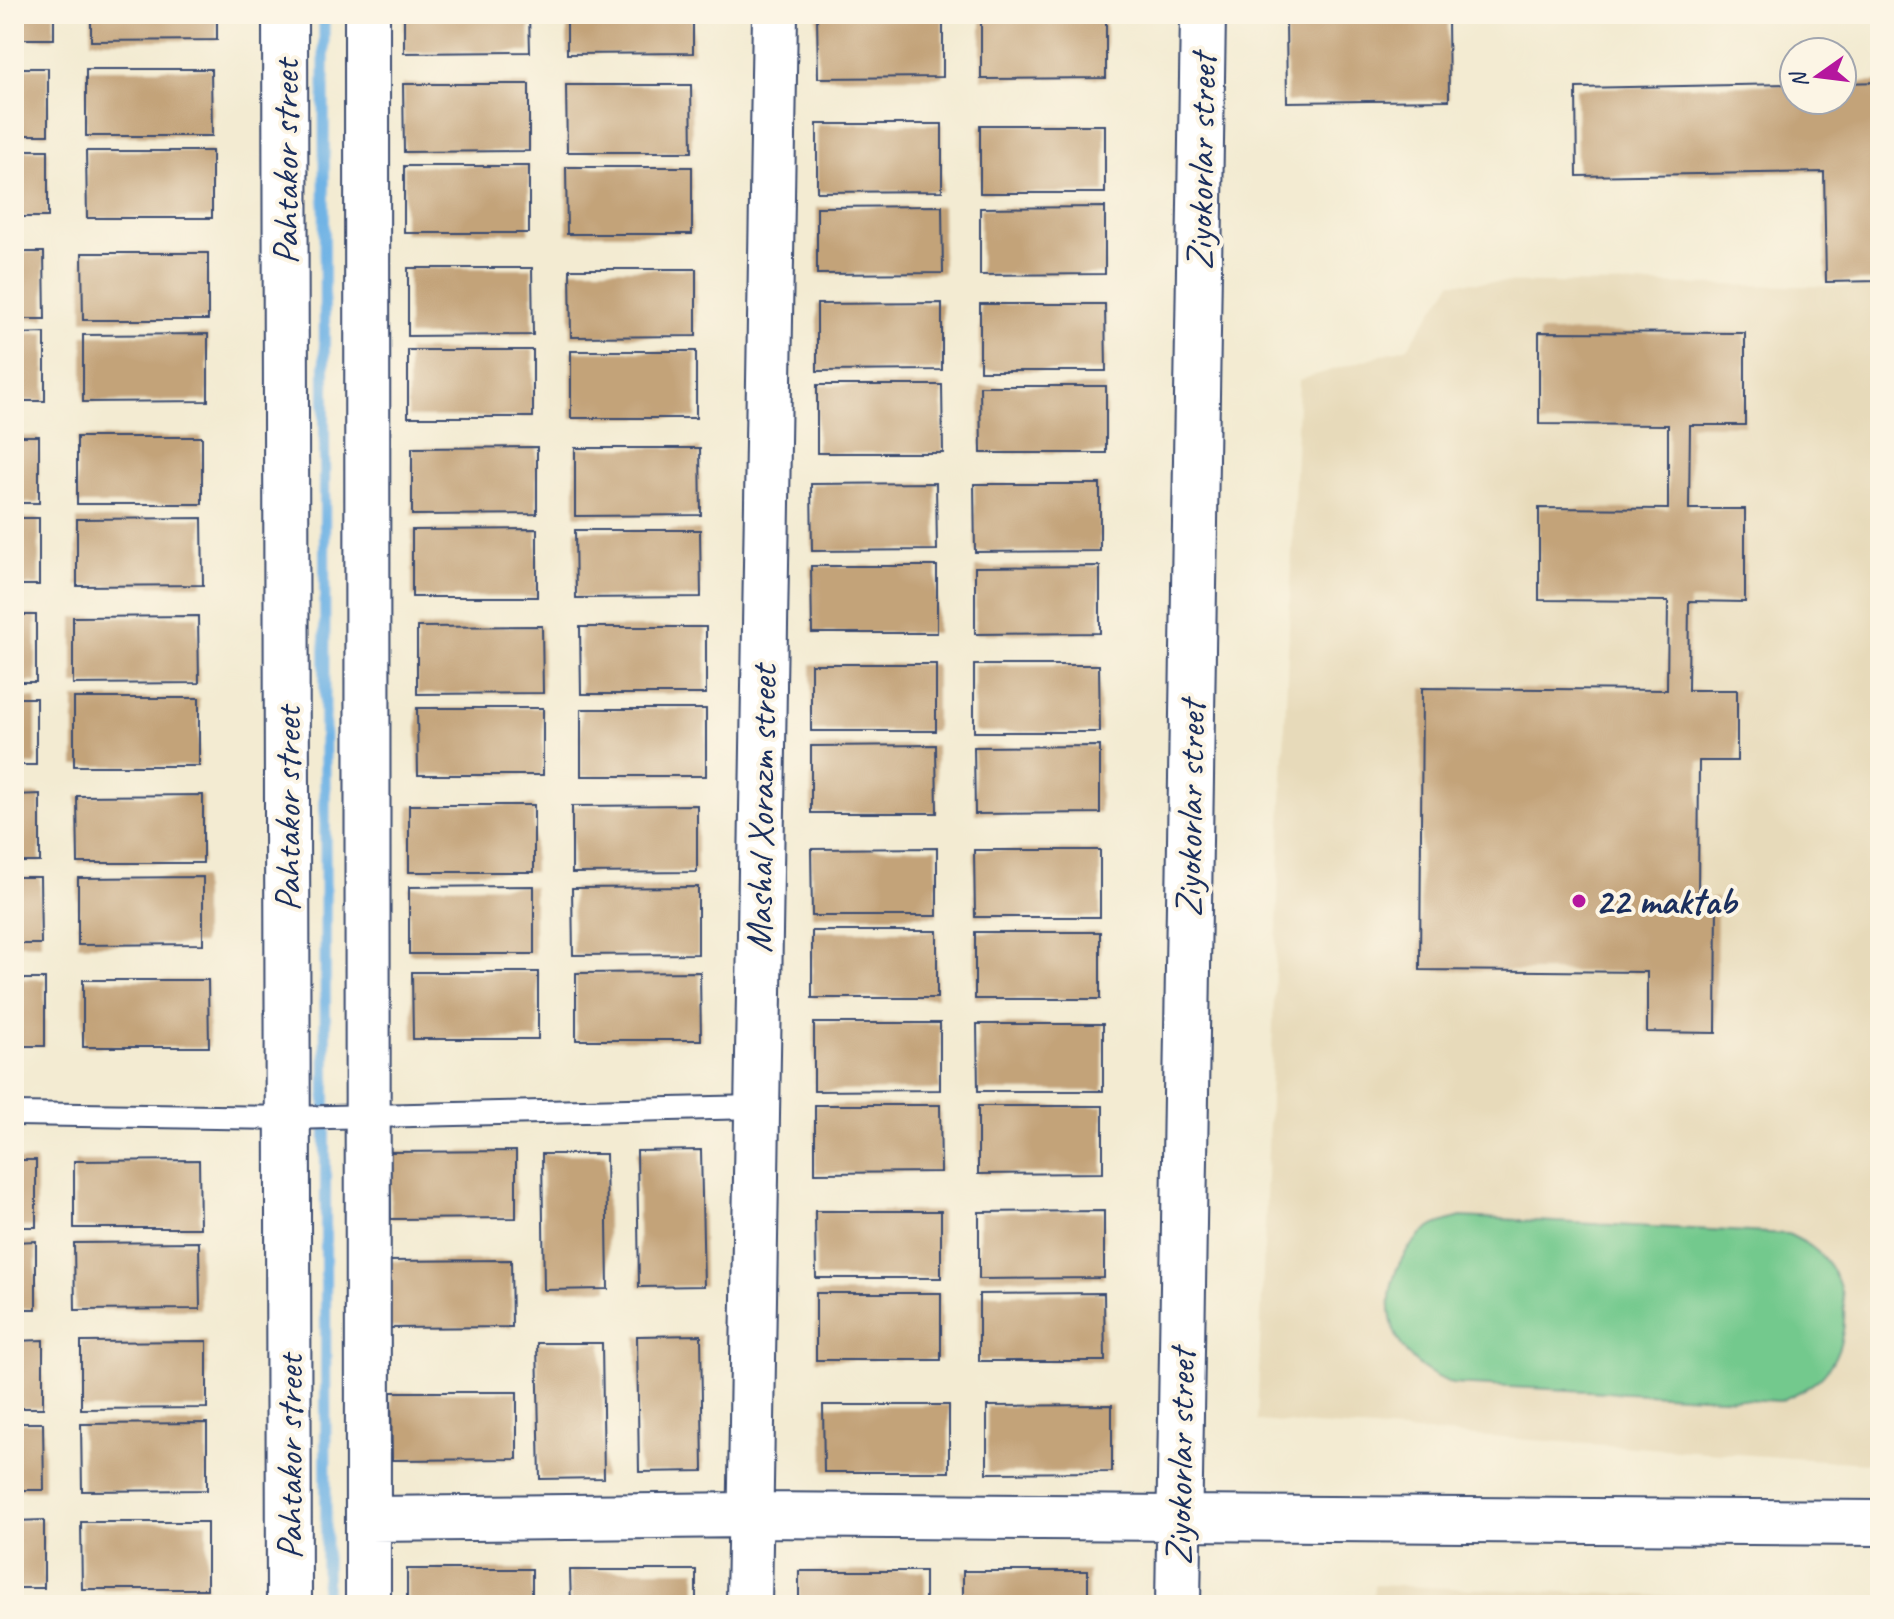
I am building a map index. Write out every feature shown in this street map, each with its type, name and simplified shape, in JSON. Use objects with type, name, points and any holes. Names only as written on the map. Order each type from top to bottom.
[{"type":"street","name":"Pahtakor street","points":[[285,14],[289,1605]]},
{"type":"street","name":"Pahtakor street","points":[[367,14],[368,1605]]},
{"type":"street","name":"Mashal Xorazm street","points":[[749,1605],[775,14]]},
{"type":"street","name":"Ziyokorlar street","points":[[1178,1605],[1203,14]]},
{"type":"street","points":[[369,1519],[749,1515],[1880,1523]]},
{"type":"lane","points":[[14,1114],[288,1118],[756,1107]]},
{"type":"shaded area","name":"22 maktab","points":[[1452,282],[1880,287],[1880,1464],[1257,1421],[1299,380],[1408,347]]},
{"type":"shaded area","points":[[1374,1585],[1880,1604],[1880,1605],[1373,1605]]},
{"type":"green space","points":[[1461,1217],[1788,1234],[1810,1246],[1823,1258],[1840,1288],[1844,1322],[1836,1355],[1822,1376],[1780,1401],[1452,1384],[1433,1375],[1406,1352],[1391,1319],[1390,1302],[1392,1284],[1406,1252],[1432,1227]]},
{"type":"building","points":[[14,14],[54,14],[54,39],[14,39]]},
{"type":"building","points":[[91,14],[217,14],[217,40],[91,41]]},
{"type":"building","points":[[404,14],[529,14],[530,52],[404,53]]},
{"type":"building","points":[[567,14],[693,14],[693,53],[567,54]]},
{"type":"building","points":[[817,14],[943,14],[943,77],[818,78]]},
{"type":"building","points":[[981,14],[1106,14],[1106,78],[981,79]]},
{"type":"building","points":[[1448,19],[1449,100],[1287,102],[1286,20]]},
{"type":"building","points":[[14,68],[48,68],[48,135],[14,135]]},
{"type":"building","points":[[86,69],[211,69],[212,136],[86,136]]},
{"type":"building","points":[[1880,82],[1880,281],[1826,282],[1824,172],[1577,176],[1576,88],[1778,84],[1778,116],[1858,116],[1858,83]]},
{"type":"building","points":[[403,84],[529,84],[529,151],[404,152]]},
{"type":"building","points":[[566,85],[691,85],[692,152],[567,152]]},
{"type":"building","points":[[817,124],[942,124],[942,191],[817,192]]},
{"type":"building","points":[[980,125],[1105,125],[1105,193],[980,193]]},
{"type":"building","points":[[14,150],[48,150],[48,217],[14,217]]},
{"type":"building","points":[[86,151],[212,151],[212,218],[87,218]]},
{"type":"building","points":[[404,166],[529,166],[529,233],[404,233]]},
{"type":"building","points":[[566,167],[692,167],[692,234],[567,234]]},
{"type":"building","points":[[942,206],[943,273],[817,274],[817,207]]},
{"type":"building","points":[[1105,207],[1105,274],[980,275],[980,208]]},
{"type":"building","points":[[14,252],[44,252],[45,319],[14,319]]},
{"type":"building","points":[[82,253],[208,253],[208,320],[83,320]]},
{"type":"building","points":[[408,268],[532,268],[533,335],[408,336]]},
{"type":"building","points":[[570,269],[696,269],[696,336],[571,337]]},
{"type":"building","points":[[942,303],[942,370],[817,371],[817,304]]},
{"type":"building","points":[[980,304],[1105,304],[1106,371],[980,371]]},
{"type":"building","name":"22 maktab","points":[[1539,332],[1745,333],[1745,425],[1690,425],[1689,509],[1745,509],[1745,602],[1689,601],[1688,690],[1737,690],[1737,761],[1699,761],[1698,898],[1717,898],[1716,1033],[1647,1032],[1647,972],[1420,970],[1422,688],[1667,690],[1668,601],[1539,600],[1539,508],[1668,509],[1668,425],[1539,424]]},
{"type":"building","points":[[45,333],[45,401],[14,401],[14,334]]},
{"type":"building","points":[[208,334],[208,401],[83,402],[83,335]]},
{"type":"building","points":[[408,350],[533,350],[533,417],[408,417]]},
{"type":"building","points":[[571,351],[696,351],[696,418],[571,418]]},
{"type":"building","points":[[817,385],[942,385],[943,453],[817,453]]},
{"type":"building","points":[[980,386],[1106,386],[1106,453],[981,453]]},
{"type":"building","points":[[14,436],[39,436],[39,503],[14,503]]},
{"type":"building","points":[[77,437],[202,437],[202,504],[77,504]]},
{"type":"building","points":[[537,447],[537,514],[412,515],[412,448]]},
{"type":"building","points":[[575,448],[700,448],[701,515],[575,516]]},
{"type":"building","points":[[936,483],[937,550],[812,551],[811,484]]},
{"type":"building","points":[[974,484],[1100,484],[1100,551],[975,552]]},
{"type":"building","points":[[14,518],[39,518],[39,585],[14,585]]},
{"type":"building","points":[[202,518],[203,585],[77,586],[77,519]]},
{"type":"building","points":[[537,529],[537,597],[412,597],[412,530]]},
{"type":"building","points":[[575,530],[700,530],[701,597],[576,598]]},
{"type":"building","points":[[811,566],[937,566],[937,633],[812,633]]},
{"type":"building","points":[[1100,566],[1100,633],[975,634],[975,567]]},
{"type":"building","points":[[14,615],[36,615],[36,682],[14,682]]},
{"type":"building","points":[[198,616],[199,683],[73,684],[73,617]]},
{"type":"building","points":[[542,626],[543,693],[417,694],[417,627]]},
{"type":"building","points":[[580,627],[706,627],[706,694],[581,694]]},
{"type":"building","points":[[811,664],[936,664],[936,731],[811,731]]},
{"type":"building","points":[[974,665],[1099,665],[1100,732],[974,732]]},
{"type":"building","points":[[14,698],[36,698],[36,765],[14,765]]},
{"type":"building","points":[[74,698],[199,698],[199,766],[74,766]]},
{"type":"building","points":[[417,708],[543,708],[543,775],[418,775]]},
{"type":"building","points":[[581,709],[706,709],[706,776],[581,776]]},
{"type":"building","points":[[936,745],[937,813],[811,813],[811,746]]},
{"type":"building","points":[[1100,746],[1100,813],[975,814],[974,747]]},
{"type":"building","points":[[40,794],[40,862],[14,862],[14,795]]},
{"type":"building","points":[[203,795],[203,863],[78,863],[77,796]]},
{"type":"building","points":[[409,805],[534,805],[534,872],[409,872]]},
{"type":"building","points":[[697,805],[697,872],[572,873],[572,806]]},
{"type":"building","points":[[937,848],[937,916],[812,916],[811,849]]},
{"type":"building","points":[[974,850],[1100,850],[1100,917],[975,917]]},
{"type":"building","points":[[14,877],[40,877],[41,944],[14,944]]},
{"type":"building","points":[[203,877],[203,944],[78,945],[78,878]]},
{"type":"building","points":[[534,886],[534,954],[409,954],[409,887]]},
{"type":"building","points":[[698,887],[698,954],[573,955],[572,888]]},
{"type":"building","points":[[812,931],[937,931],[937,998],[812,998]]},
{"type":"building","points":[[975,932],[1100,932],[1100,999],[975,999]]},
{"type":"building","points":[[412,972],[538,972],[538,1039],[413,1039]]},
{"type":"building","points":[[700,972],[701,1040],[576,1040],[576,973]]},
{"type":"building","points":[[14,979],[45,979],[45,1046],[14,1046]]},
{"type":"building","points":[[83,980],[208,980],[209,1047],[83,1047]]},
{"type":"building","points":[[814,1023],[940,1023],[940,1090],[814,1091]]},
{"type":"building","points":[[977,1024],[1103,1024],[1103,1091],[978,1091]]},
{"type":"building","points":[[815,1105],[940,1105],[941,1172],[815,1173]]},
{"type":"building","points":[[978,1106],[1103,1106],[1103,1173],[978,1174]]},
{"type":"building","points":[[701,1150],[704,1286],[639,1287],[637,1151]]},
{"type":"building","points":[[516,1151],[516,1218],[391,1219],[390,1152]]},
{"type":"building","points":[[542,1154],[606,1154],[608,1289],[544,1290]]},
{"type":"building","points":[[14,1160],[36,1160],[36,1227],[14,1227]]},
{"type":"building","points":[[199,1160],[200,1228],[74,1228],[74,1161]]},
{"type":"building","points":[[815,1211],[941,1211],[941,1278],[816,1278]]},
{"type":"building","points":[[1104,1211],[1104,1278],[979,1279],[979,1212]]},
{"type":"building","points":[[36,1241],[36,1309],[14,1309],[14,1242]]},
{"type":"building","points":[[199,1242],[200,1309],[75,1310],[74,1243]]},
{"type":"building","points":[[511,1260],[512,1327],[386,1328],[386,1261]]},
{"type":"building","points":[[816,1293],[941,1293],[941,1360],[816,1360]]},
{"type":"building","points":[[1104,1293],[1105,1361],[979,1361],[979,1294]]},
{"type":"building","points":[[701,1335],[703,1471],[639,1472],[637,1336]]},
{"type":"building","points":[[43,1340],[43,1408],[14,1408],[14,1341]]},
{"type":"building","points":[[207,1341],[207,1408],[81,1409],[81,1342]]},
{"type":"building","points":[[537,1343],[602,1343],[604,1478],[540,1479]]},
{"type":"building","points":[[391,1392],[517,1392],[517,1459],[392,1460]]},
{"type":"building","points":[[823,1405],[949,1405],[949,1472],[824,1472]]},
{"type":"building","points":[[1112,1405],[1112,1472],[987,1473],[987,1406]]},
{"type":"building","points":[[14,1423],[43,1423],[44,1490],[14,1490]]},
{"type":"building","points":[[207,1423],[207,1490],[82,1491],[81,1424]]},
{"type":"building","points":[[44,1520],[44,1588],[14,1588],[14,1521]]},
{"type":"building","points":[[81,1522],[207,1522],[207,1589],[82,1589]]},
{"type":"building","points":[[407,1569],[532,1569],[532,1605],[407,1605]]},
{"type":"building","points":[[570,1570],[696,1570],[696,1605],[571,1605]]},
{"type":"building","points":[[799,1571],[925,1571],[925,1605],[799,1605]]},
{"type":"building","points":[[963,1571],[1088,1571],[1088,1605],[963,1605]]},
{"type":"waterway","points":[[324,14],[326,1605]]},
{"type":"place","name":"22 maktab","points":[[1579,901]]}]
